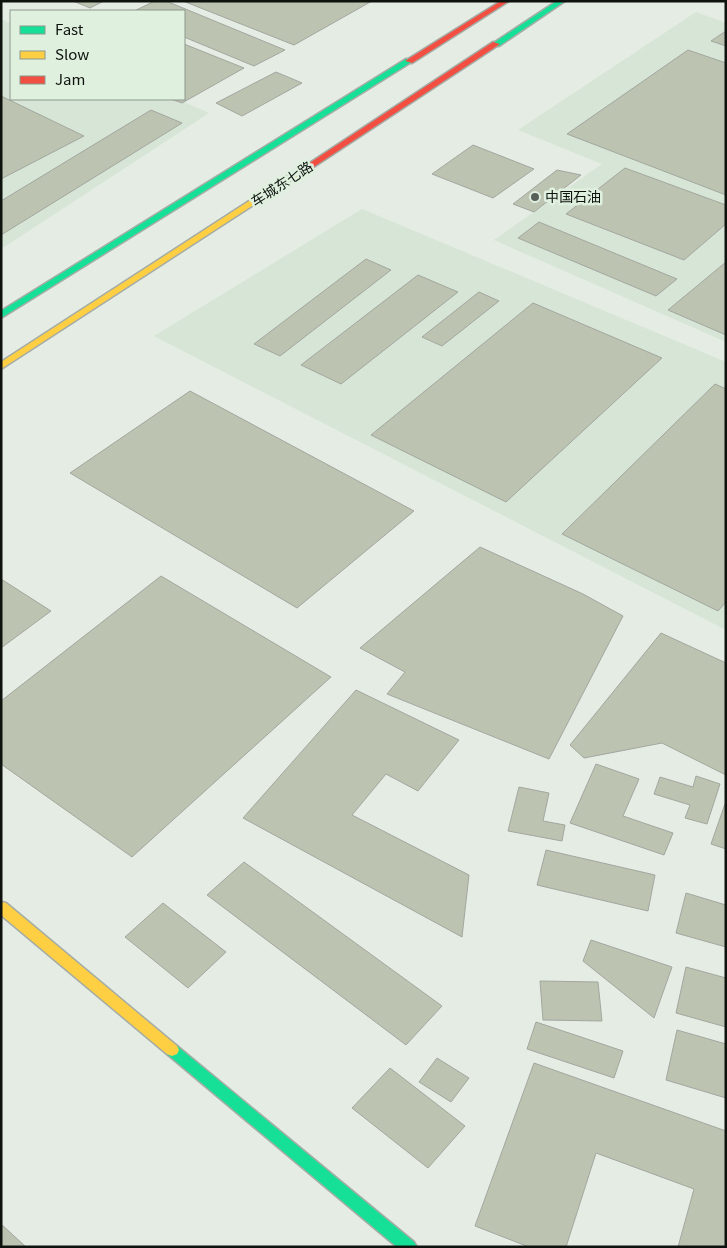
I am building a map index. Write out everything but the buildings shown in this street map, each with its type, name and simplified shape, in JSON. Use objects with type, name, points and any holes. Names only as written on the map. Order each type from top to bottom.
[{"type":"main road","points":[[1,315],[506,1]]},
{"type":"main road","name":"车城东七路","points":[[1,366],[562,1]]},
{"type":"main road","points":[[1,907],[409,1247]]},
{"type":"shaded area","points":[[696,12],[726,23],[726,342],[494,240],[602,164],[518,130]]},
{"type":"shaded area","points":[[1,19],[10,24],[10,100],[179,100],[209,113],[1,249]]},
{"type":"shaded area","points":[[362,209],[726,362],[726,630],[154,336]]},
{"type":"traffic: fast","points":[[496,44],[562,1]]},
{"type":"traffic: fast","points":[[1,315],[409,61]]},
{"type":"traffic: fast","points":[[172,1050],[409,1247]]},
{"type":"traffic: slow","points":[[1,366],[303,170]]},
{"type":"traffic: slow","points":[[1,907],[172,1050]]},
{"type":"traffic: jam","points":[[409,61],[506,1]]},
{"type":"traffic: jam","points":[[303,170],[496,44]]},
{"type":"place","name":"中国石油","points":[[535,197]]}]
